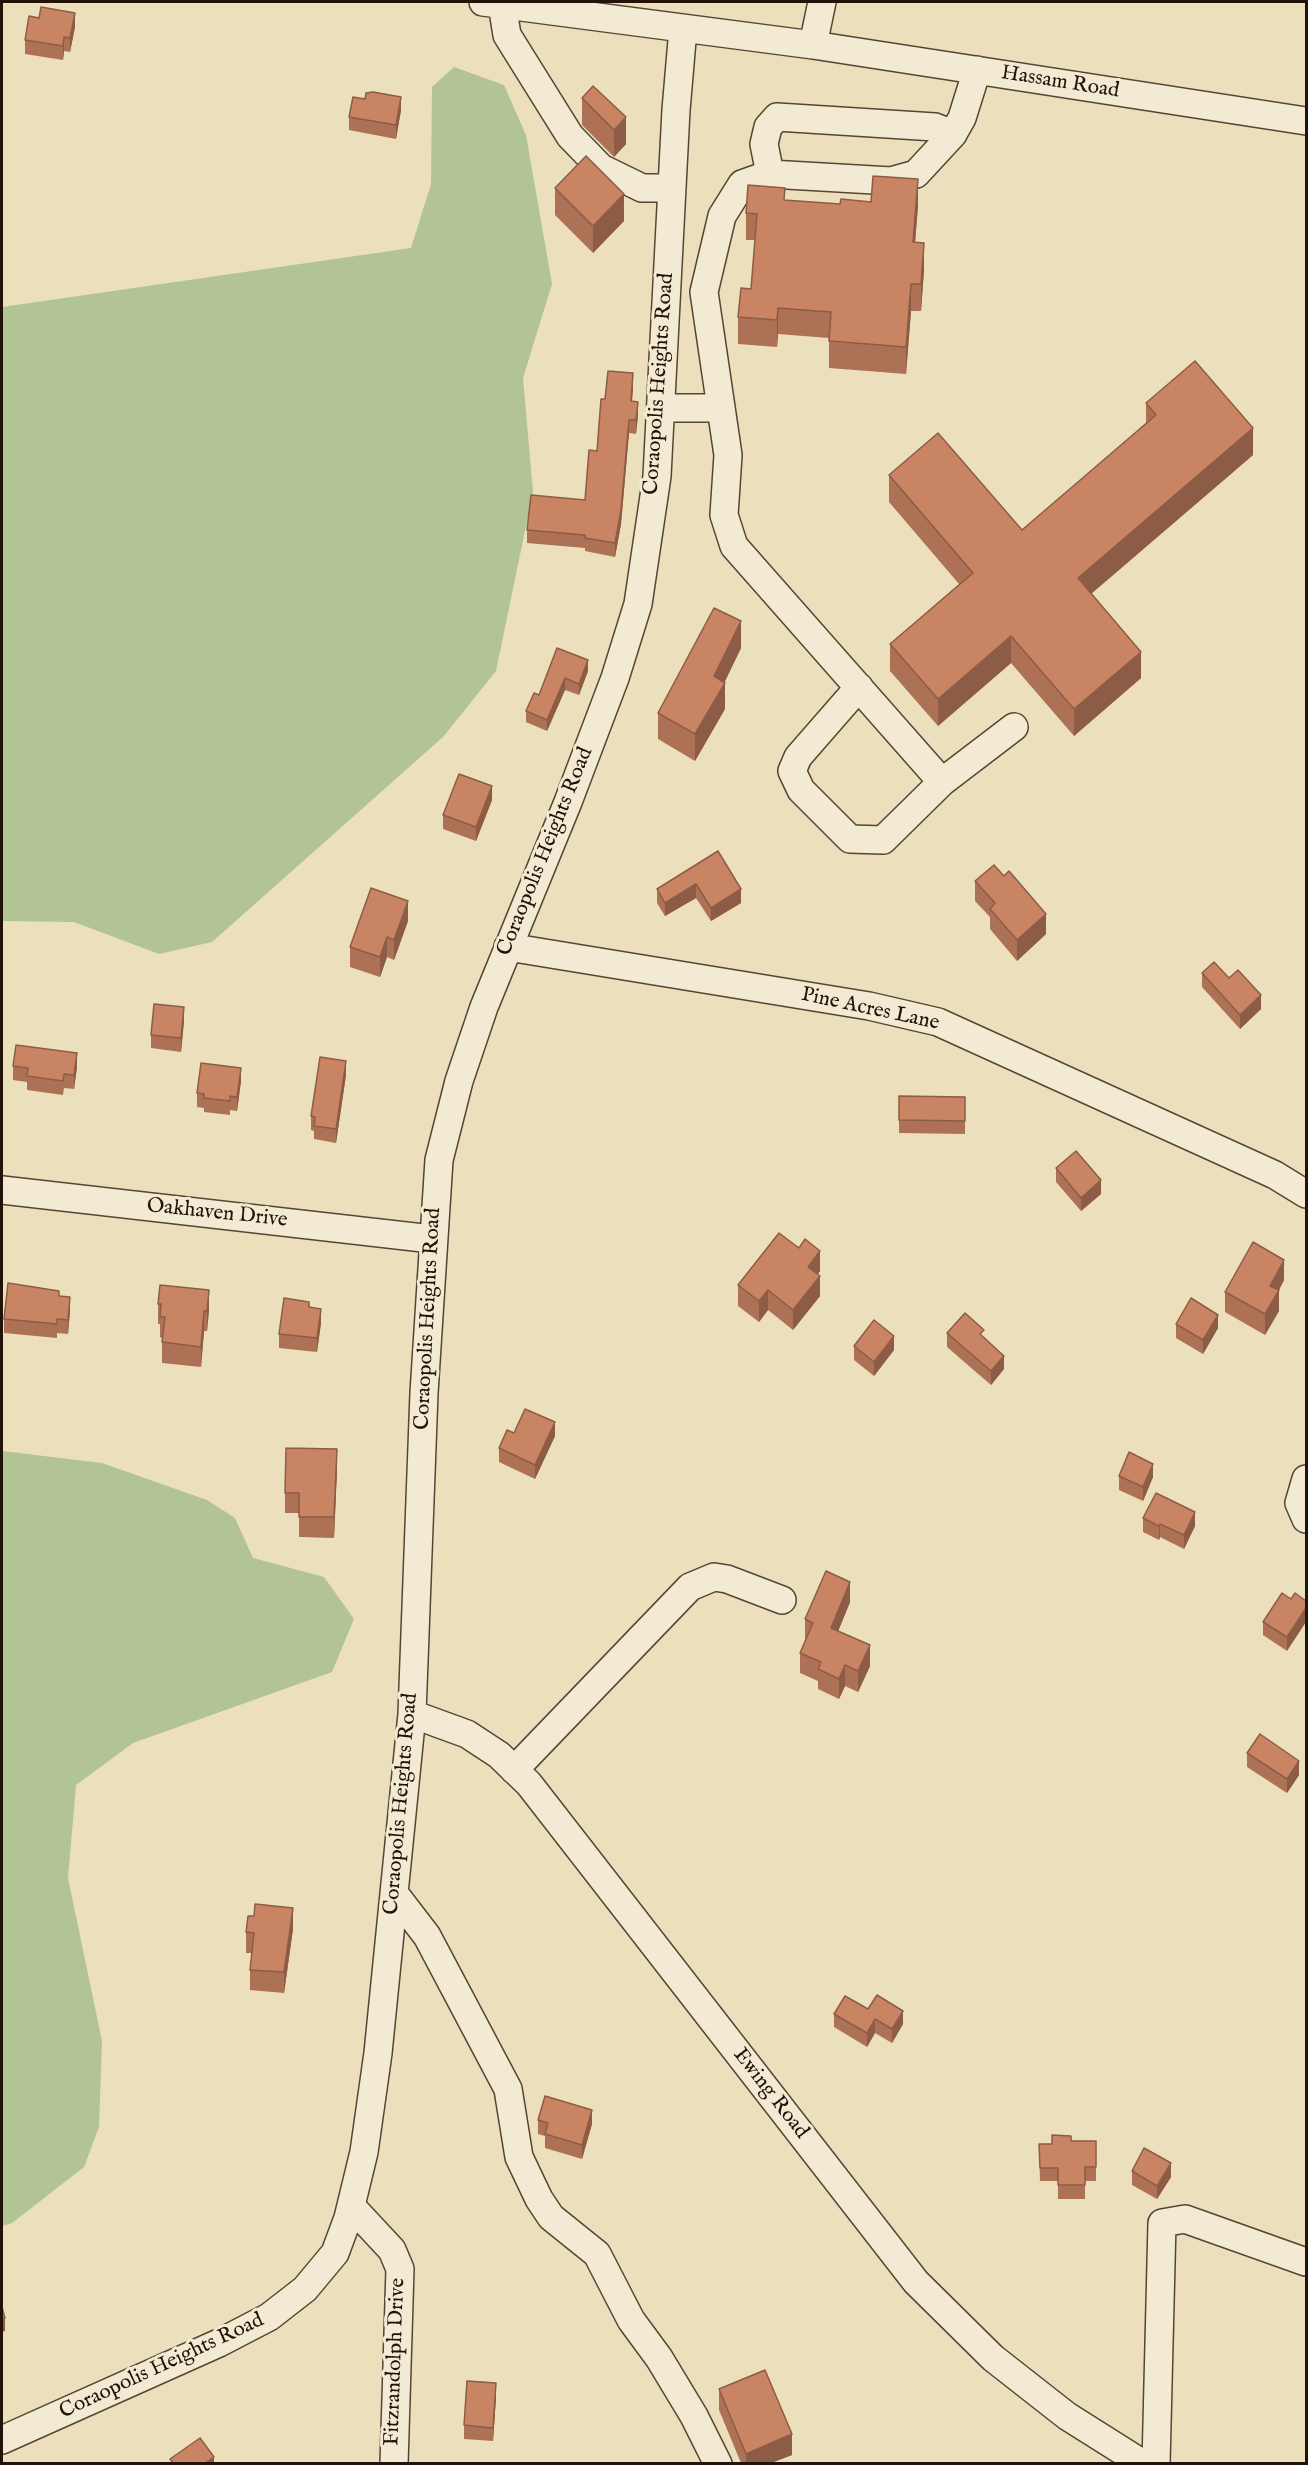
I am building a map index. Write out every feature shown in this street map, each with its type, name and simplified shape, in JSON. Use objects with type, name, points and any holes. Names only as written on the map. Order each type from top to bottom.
[{"type":"street","points":[[813,45],[822,2]]},
{"type":"street","points":[[493,3],[507,35],[570,136],[601,168],[642,188],[672,188]]},
{"type":"street","name":"Hassam Road","points":[[493,3],[633,12],[683,29],[813,45],[1306,121]]},
{"type":"street","name":"Coraopolis Heights Road","points":[[2,2440],[219,2343],[269,2317],[305,2289],[335,2253],[351,2206],[364,2152],[378,2053],[412,1714],[423,1393],[439,1160],[459,1081],[484,1007],[615,678],[638,604],[657,476],[683,29]]},
{"type":"street","points":[[942,782],[734,546],[724,515],[728,455],[704,292],[722,216],[742,184],[770,174],[891,182],[916,174],[953,134],[962,118],[977,70]]},
{"type":"street","points":[[770,174],[764,144],[768,128],[777,117],[935,128],[953,134]]},
{"type":"street","points":[[661,408],[721,408]]},
{"type":"street","points":[[859,687],[798,757],[792,771],[801,790],[850,839],[883,840],[942,782],[1014,727]]},
{"type":"street","name":"Pine Acres Lane","points":[[508,947],[869,1006],[938,1022],[1275,1174],[1306,1194]]},
{"type":"street","name":"Oakhaven Drive","points":[[2,1190],[432,1239]]},
{"type":"street","points":[[1306,1479],[1299,1503],[1306,1519]]},
{"type":"street","points":[[514,1770],[690,1587],[714,1578],[727,1579],[782,1600]]},
{"type":"street","name":"Ewing Road","points":[[412,1714],[467,1734],[498,1755],[529,1784],[916,2282],[993,2358],[1067,2416],[1143,2463]]},
{"type":"street","points":[[394,1893],[427,1936],[508,2089],[519,2157],[539,2199],[551,2217],[597,2254],[631,2320],[659,2358],[694,2416],[718,2463]]},
{"type":"street","name":"Fitzrandolph Drive","points":[[351,2206],[392,2250],[400,2269],[394,2463]]},
{"type":"street","points":[[1156,2463],[1162,2223],[1185,2220],[1306,2262]]},
{"type":"green space","points":[[454,67],[504,85],[526,135],[552,284],[523,378],[533,492],[496,671],[443,737],[212,942],[159,954],[74,922],[2,921],[2,307],[411,248],[431,184],[432,87]]},
{"type":"green space","points":[[2,1451],[102,1463],[207,1500],[235,1518],[253,1558],[324,1577],[354,1619],[332,1672],[133,1743],[76,1785],[68,1878],[102,2041],[99,2127],[84,2167],[12,2223],[2,2226]]},
{"type":"building","points":[[41,7],[75,13],[70,38],[64,37],[63,46],[25,40],[29,16],[39,18]]},
{"type":"building","points":[[593,86],[626,117],[614,130],[582,98]]},
{"type":"building","points":[[366,93],[401,97],[396,125],[349,117],[353,97],[365,99]]},
{"type":"building","points":[[586,156],[624,194],[593,226],[555,188]]},
{"type":"building","points":[[873,176],[918,179],[913,242],[924,243],[921,284],[911,284],[906,347],[829,341],[831,312],[778,308],[777,320],[738,317],[741,288],[751,289],[757,214],[746,213],[748,185],[785,188],[784,200],[840,204],[841,199],[871,202]]},
{"type":"building","points":[[1195,361],[1253,428],[1078,578],[1141,652],[1074,709],[1011,636],[938,699],[890,644],[973,573],[889,475],[938,433],[1022,530],[1156,415],[1146,403]]},
{"type":"building","points":[[608,371],[633,373],[631,401],[638,402],[636,420],[629,420],[621,510],[615,543],[585,538],[585,535],[527,530],[531,495],[585,500],[589,450],[597,451],[601,399],[605,399]]},
{"type":"building","points":[[714,608],[741,621],[714,676],[725,683],[695,734],[658,713]]},
{"type":"building","points":[[557,648],[588,660],[579,684],[565,678],[547,720],[526,711],[534,693],[539,695]]},
{"type":"building","points":[[459,774],[492,786],[476,827],[443,815]]},
{"type":"building","points":[[718,851],[741,889],[711,908],[696,884],[665,903],[657,889]]},
{"type":"building","points":[[994,865],[1004,876],[1009,871],[1046,914],[1017,940],[990,909],[995,903],[975,881]]},
{"type":"building","points":[[371,888],[408,901],[394,940],[387,937],[380,957],[350,947]]},
{"type":"building","points":[[1214,962],[1229,978],[1238,970],[1261,995],[1240,1015],[1202,973]]},
{"type":"building","points":[[154,1004],[184,1007],[181,1038],[151,1035]]},
{"type":"building","points":[[16,1045],[77,1053],[74,1075],[64,1074],[63,1081],[27,1076],[28,1068],[13,1066]]},
{"type":"building","points":[[320,1057],[346,1061],[336,1129],[314,1126],[315,1117],[311,1116]]},
{"type":"building","points":[[201,1063],[241,1068],[237,1097],[230,1096],[230,1101],[204,1098],[204,1094],[197,1093]]},
{"type":"building","points":[[899,1096],[965,1097],[965,1121],[899,1120]]},
{"type":"building","points":[[1076,1151],[1101,1180],[1081,1198],[1056,1168]]},
{"type":"building","points":[[779,1233],[799,1248],[805,1239],[820,1251],[808,1267],[820,1276],[793,1310],[768,1290],[759,1301],[738,1285]]},
{"type":"building","points":[[1253,1242],[1284,1260],[1270,1286],[1279,1290],[1265,1314],[1225,1292]]},
{"type":"building","points":[[8,1283],[59,1291],[59,1296],[70,1297],[68,1320],[57,1319],[57,1324],[4,1319]]},
{"type":"building","points":[[160,1285],[209,1290],[207,1311],[204,1311],[201,1347],[162,1342],[165,1317],[160,1317],[161,1304],[158,1304]]},
{"type":"building","points":[[284,1298],[309,1302],[309,1307],[321,1309],[317,1338],[279,1334]]},
{"type":"building","points":[[1191,1298],[1218,1315],[1203,1340],[1176,1324]]},
{"type":"building","points":[[965,1313],[984,1330],[980,1334],[1004,1356],[991,1371],[947,1333]]},
{"type":"building","points":[[874,1320],[894,1336],[874,1362],[854,1346]]},
{"type":"building","points":[[525,1409],[555,1422],[535,1465],[499,1448],[507,1430],[514,1433]]},
{"type":"building","points":[[286,1448],[337,1449],[334,1517],[299,1517],[299,1493],[285,1493]]},
{"type":"building","points":[[1129,1452],[1153,1464],[1143,1487],[1119,1476]]},
{"type":"building","points":[[1156,1493],[1195,1512],[1184,1535],[1143,1518]]},
{"type":"building","points":[[826,1571],[850,1582],[831,1628],[870,1645],[858,1671],[845,1665],[839,1679],[818,1669],[821,1662],[800,1653],[813,1623],[805,1619]]},
{"type":"building","points":[[1282,1593],[1291,1599],[1295,1593],[1306,1601],[1306,1608],[1287,1637],[1263,1622]]},
{"type":"building","points":[[1260,1734],[1299,1761],[1287,1779],[1247,1753]]},
{"type":"building","points":[[255,1904],[293,1908],[284,1972],[250,1970],[254,1933],[246,1932],[248,1916],[254,1916]]},
{"type":"building","points":[[877,1995],[903,2011],[892,2029],[875,2019],[867,2033],[834,2014],[845,1996],[868,2009]]},
{"type":"building","points":[[545,2096],[592,2110],[582,2145],[545,2134],[548,2123],[538,2120]]},
{"type":"building","points":[[1052,2135],[1071,2136],[1071,2141],[1096,2141],[1096,2167],[1085,2167],[1085,2185],[1058,2185],[1058,2168],[1040,2168],[1039,2144],[1052,2144]]},
{"type":"building","points":[[1144,2148],[1171,2163],[1157,2186],[1132,2171]]},
{"type":"building","points":[[765,2370],[792,2434],[746,2454],[719,2389]]},
{"type":"building","points":[[467,2381],[496,2383],[493,2428],[464,2425]]},
{"type":"building","points":[[200,2438],[214,2457],[205,2463],[173,2463],[170,2459]]}]
